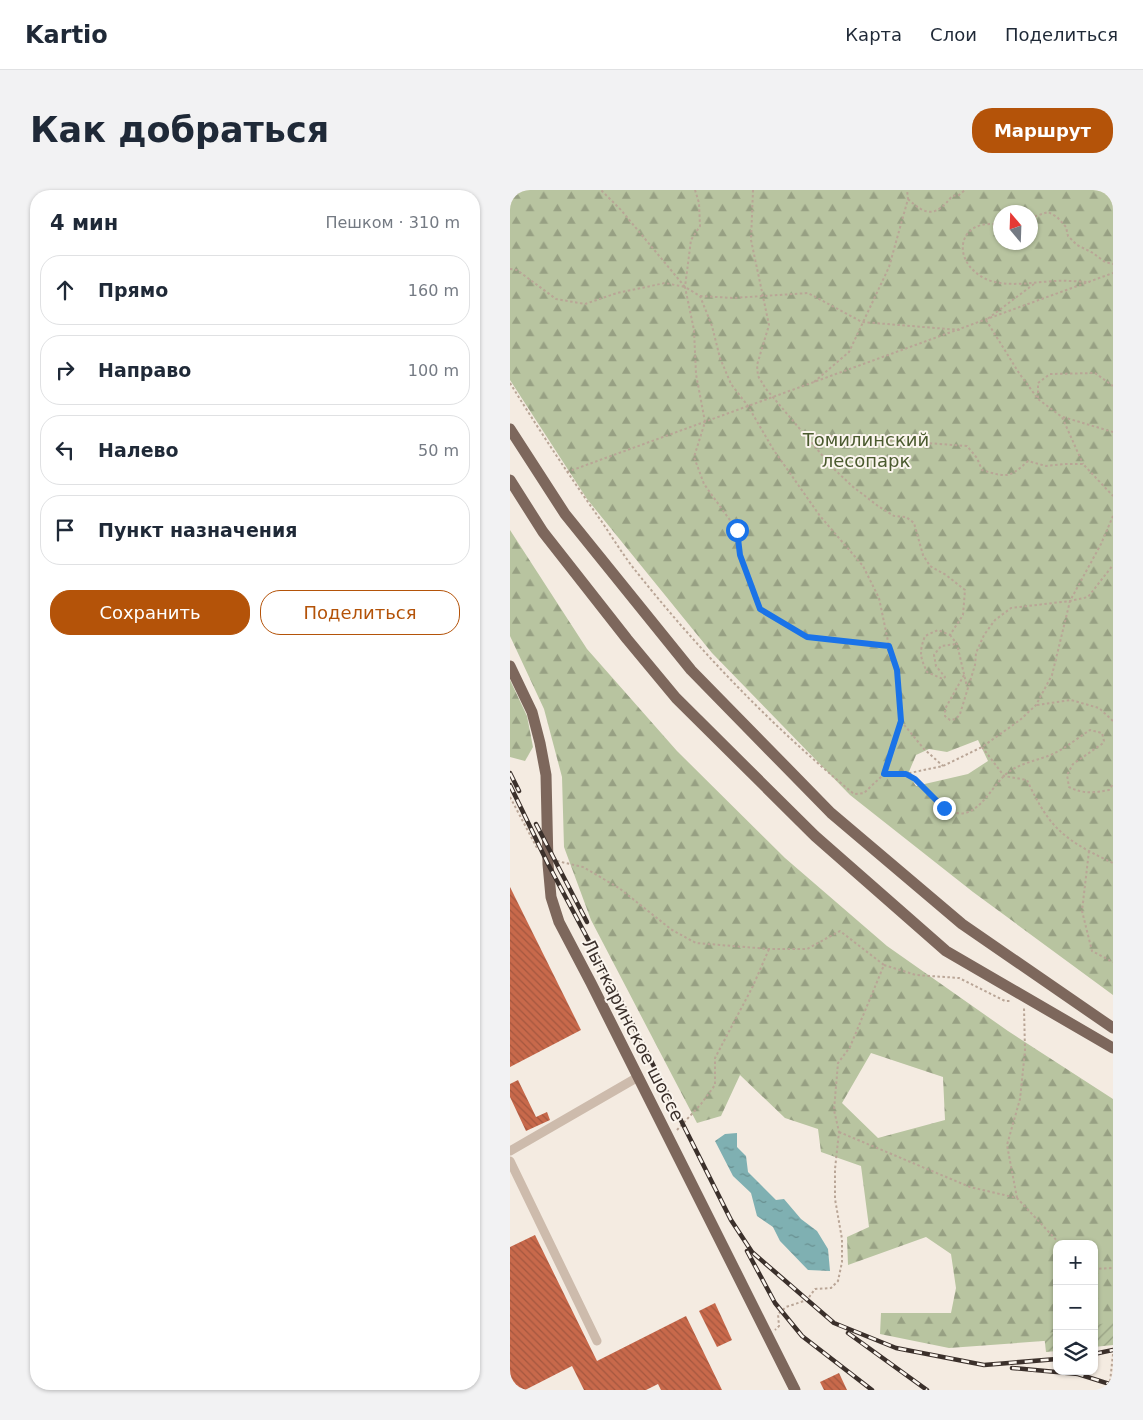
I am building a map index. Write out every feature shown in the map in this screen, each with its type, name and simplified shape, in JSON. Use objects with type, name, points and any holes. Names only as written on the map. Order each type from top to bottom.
[{"type":"main road","points":[[510,430],[565,514],[691,670],[831,814],[962,924],[1113,1028]]},
{"type":"main road","points":[[510,480],[543,532],[676,698],[815,836],[946,951],[1113,1048]]},
{"type":"main road","name":"Лыткаринское шоссе","points":[[510,666],[532,712],[540,743],[546,775],[544,857],[551,897],[559,922],[795,1390]]},
{"type":"lane","points":[[510,1151],[638,1077]]},
{"type":"lane","points":[[510,1161],[597,1341]]},
{"type":"path","points":[[601,190],[621,210],[685,287],[700,296],[733,298],[808,293],[862,322],[961,330]]},
{"type":"path","points":[[695,190],[699,203],[700,226],[691,240],[685,287],[694,330],[696,374],[705,422],[694,457],[704,484],[737,530],[740,555],[760,609],[807,637],[889,646]]},
{"type":"path","points":[[753,190],[751,240],[769,325],[757,364],[758,376],[773,397],[833,468],[878,506],[894,516],[906,517],[914,523],[923,555],[930,566],[946,575],[964,590],[963,615],[950,635]]},
{"type":"path","points":[[812,383],[848,352],[889,266],[908,199],[907,190]]},
{"type":"path","points":[[908,199],[925,212],[934,212],[944,206],[952,196],[959,195],[966,190]]},
{"type":"path","points":[[1038,215],[1048,212],[1057,217],[1066,227],[1068,236],[1077,245],[1105,262],[1113,264]]},
{"type":"path","points":[[993,225],[984,224],[975,228],[966,235],[962,243],[962,251],[971,269],[987,279],[1034,284],[1054,281],[1092,282]]},
{"type":"path","points":[[510,268],[517,270],[556,299],[585,304],[617,293],[665,283],[685,287]]},
{"type":"path","points":[[567,472],[961,330],[1113,273]]},
{"type":"path","points":[[986,320],[1034,284]]},
{"type":"path","points":[[510,383],[567,472],[638,574],[694,640],[811,759],[854,794],[864,794],[884,774],[901,721],[897,670],[889,646],[879,598],[863,566],[820,516],[773,449],[748,406],[730,384],[720,358],[712,326],[700,296]]},
{"type":"path","points":[[986,320],[1038,399],[1062,417],[1113,432]]},
{"type":"path","points":[[1038,399],[1038,382],[1050,374],[1069,372],[1095,373],[1113,386]]},
{"type":"path","points":[[1062,417],[1083,464],[1113,496]]},
{"type":"path","points":[[805,434],[967,446],[977,458],[982,470],[1002,476],[1016,472],[1028,461],[1046,466],[1083,464]]},
{"type":"path","points":[[884,774],[906,774],[943,766],[982,747],[1020,720],[1036,705],[1052,675],[1070,601],[1102,544],[1113,516]]},
{"type":"path","points":[[964,675],[945,709],[945,716],[950,720],[956,719],[960,714],[975,665],[976,653],[984,635],[995,620],[1010,608],[1088,597],[1113,565]]},
{"type":"path","points":[[957,644],[942,646],[934,655],[936,666],[945,677],[943,679],[927,672],[921,660],[921,648],[925,636],[938,630],[950,635],[957,644],[968,688]]},
{"type":"path","points":[[1036,705],[1071,700],[1099,708],[1113,721]]},
{"type":"path","points":[[901,721],[924,749],[943,766]]},
{"type":"path","points":[[906,774],[915,779],[944,808],[958,814],[970,812],[988,796],[1004,776],[1025,764],[1055,753],[1090,730],[1102,733],[1104,741],[1073,764],[1067,775],[1069,787],[1079,792],[1092,793],[1109,790],[1113,784]]},
{"type":"path","points":[[982,747],[1004,776],[1027,780],[1035,798],[1059,830],[1089,851],[1113,863]]},
{"type":"path","points":[[510,797],[544,857],[583,866],[619,888],[672,930],[696,943],[768,949],[807,949],[840,932],[884,965],[916,975],[959,978],[1005,1001],[1014,1001]]},
{"type":"path","points":[[1089,851],[1082,911],[1092,951],[1113,962]]},
{"type":"path","points":[[672,1135],[701,1104],[715,1085],[715,1058],[753,986],[768,949]]},
{"type":"path","points":[[768,1337],[779,1326],[778,1314],[786,1307],[808,1300],[815,1289],[831,1288],[838,1281],[842,1262],[842,1239],[835,1199],[835,1169],[840,1132],[834,1110],[838,1063],[850,1047],[884,965]]},
{"type":"path","points":[[1024,1001],[1025,1051],[1020,1099],[1007,1145],[1017,1198],[1056,1240]]},
{"type":"path","points":[[840,1132],[970,1187],[1017,1198]]},
{"type":"path","points":[[1098,1269],[1113,1268]]},
{"type":"path","points":[[1113,1354],[1110,1382],[1113,1383]]},
{"type":"green space","name":"Томилинский лесопарк","points":[[510,190],[1113,190],[1113,995],[973,892],[850,795],[712,653],[587,499],[510,380]],"holes":[[[978,740],[988,761],[968,774],[916,786],[908,774],[916,755],[929,749],[947,752]]]},
{"type":"green space","points":[[510,530],[587,649],[677,751],[785,858],[887,946],[1008,1031],[1113,1099],[1113,1336],[1098,1337],[1098,1240],[1053,1240],[1053,1340],[949,1348],[880,1334],[881,1313],[951,1313],[956,1288],[951,1254],[926,1237],[848,1265],[847,1237],[869,1227],[861,1166],[821,1152],[818,1129],[785,1118],[740,1075],[721,1116],[697,1123],[591,920],[564,847],[562,777],[544,709],[510,636]],"holes":[[[871,1053],[943,1077],[945,1120],[878,1138],[842,1103]]]},
{"type":"green space","points":[[510,680],[527,716],[533,747],[525,761],[510,757]]},
{"type":"green space","points":[[1113,1322],[1113,1345],[1098,1347],[1098,1324]]},
{"type":"green space","points":[[1053,1332],[1053,1351],[1046,1352],[1044,1334]]},
{"type":"water","points":[[737,1133],[737,1147],[746,1156],[748,1172],[776,1200],[784,1199],[801,1219],[817,1231],[828,1249],[830,1271],[808,1270],[780,1241],[773,1227],[757,1216],[751,1193],[733,1176],[715,1141],[725,1134]]},
{"type":"building","points":[[510,887],[581,1030],[510,1067]]},
{"type":"building","points":[[518,1080],[536,1117],[547,1112],[550,1120],[526,1131],[510,1097],[510,1084]]},
{"type":"building","points":[[535,1235],[597,1361],[686,1316],[722,1390],[661,1390],[658,1384],[646,1390],[584,1390],[572,1366],[525,1390],[510,1390],[510,1247]]},
{"type":"building","points":[[715,1303],[732,1340],[717,1347],[699,1311]]},
{"type":"building","points":[[839,1373],[847,1390],[824,1390],[820,1382]]},
{"type":"railway","points":[[510,773],[519,791]]},
{"type":"railway","points":[[510,785],[548,864],[624,1007],[731,1220],[752,1252],[834,1323],[896,1348],[984,1365],[1053,1359]]},
{"type":"railway","points":[[536,824],[587,922]]},
{"type":"railway","points":[[747,1251],[775,1303],[802,1336],[872,1390]]},
{"type":"railway","points":[[848,1333],[927,1390]]},
{"type":"railway","points":[[1098,1353],[1113,1350]]},
{"type":"railway","points":[[1012,1368],[1078,1374],[1113,1385]]},
{"type":"route","points":[[737,530],[740,555],[760,609],[807,637],[889,646],[897,670],[901,721],[884,774],[906,774],[915,779],[944,808]]}]
